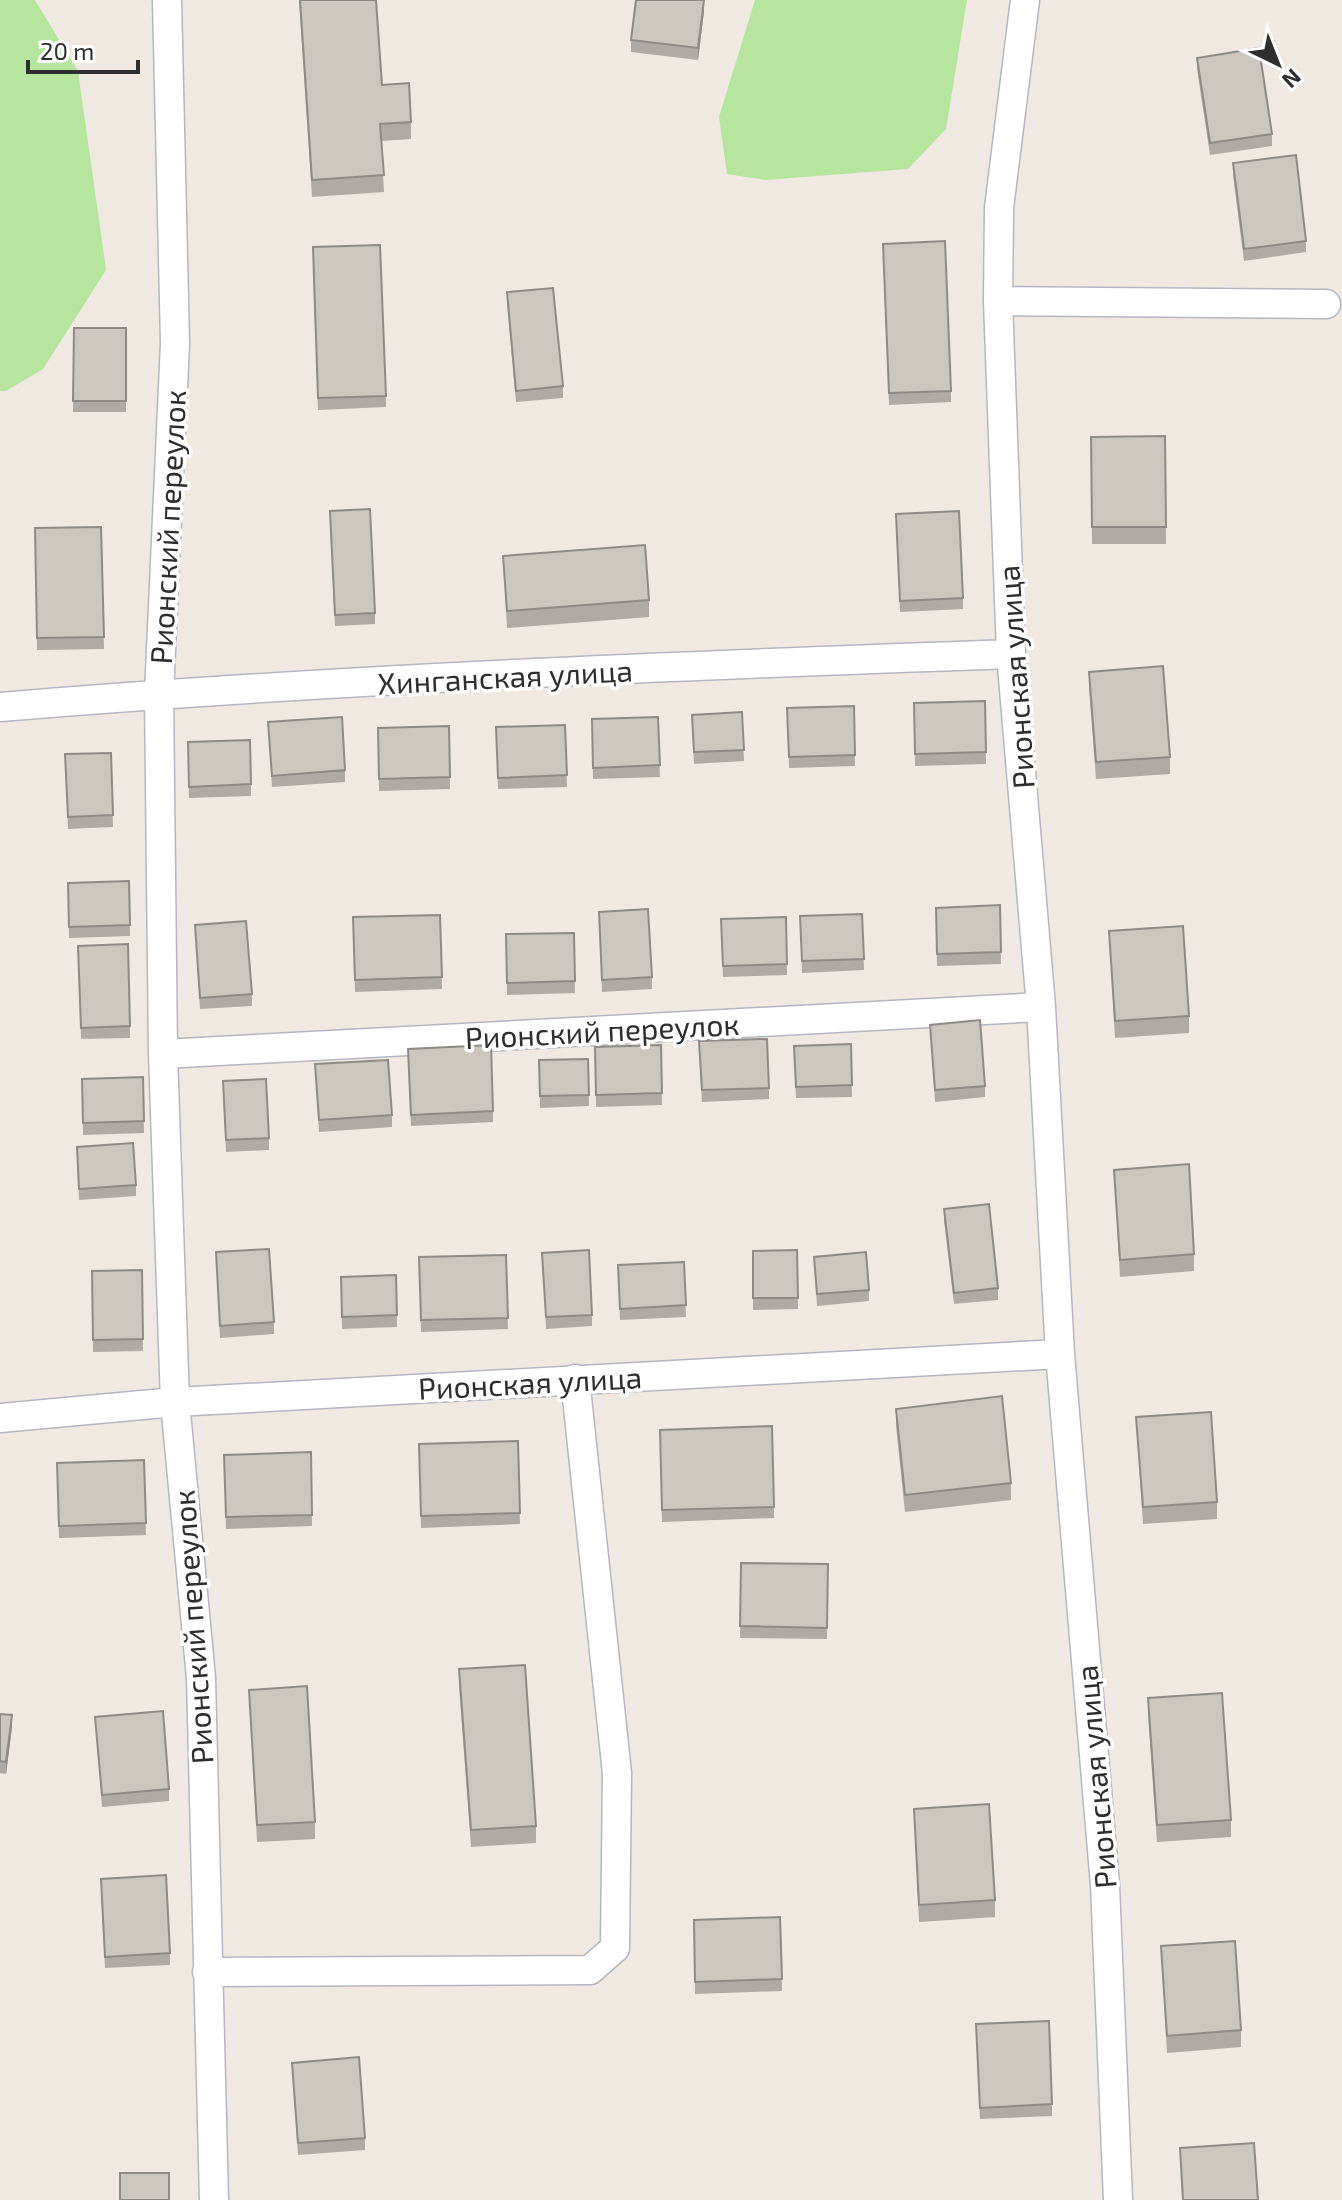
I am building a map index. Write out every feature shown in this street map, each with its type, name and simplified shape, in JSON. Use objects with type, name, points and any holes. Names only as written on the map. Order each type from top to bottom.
[{"type":"street","name":"Рионский переулок","points":[[167,0],[175,343],[159,694],[163,1054],[175,1402],[201,1678],[214,2200]]},
{"type":"street","name":"Рионская улица","points":[[1025,0],[999,208],[998,301],[1011,654],[1041,1007],[1060,1354],[1105,1885],[1118,2200]]},
{"type":"street","points":[[998,301],[1326,304]]},
{"type":"street","name":"Хинганская улица","points":[[0,707],[159,694],[724,664],[1011,654]]},
{"type":"street","name":"Рионский переулок","points":[[163,1054],[1041,1007]]},
{"type":"street","name":"Рионская улица","points":[[0,1418],[175,1402],[1060,1354]]},
{"type":"street","points":[[207,1972],[590,1970],[615,1948],[617,1773],[575,1379]]},
{"type":"green space","points":[[0,0],[35,0],[78,71],[106,270],[43,369],[6,391],[0,391]]},
{"type":"green space","points":[[755,0],[967,0],[946,129],[908,169],[765,180],[727,174],[719,117]]},
{"type":"building","points":[[300,0],[376,0],[382,85],[409,83],[411,122],[380,124],[384,175],[312,180]]},
{"type":"building","points":[[636,0],[704,0],[698,48],[631,40]]},
{"type":"building","points":[[1259,48],[1272,134],[1210,143],[1197,58]]},
{"type":"building","points":[[1296,155],[1306,241],[1244,249],[1233,163]]},
{"type":"building","points":[[945,241],[951,391],[889,393],[883,244]]},
{"type":"building","points":[[380,245],[386,396],[318,398],[313,247]]},
{"type":"building","points":[[553,288],[563,386],[516,391],[507,292]]},
{"type":"building","points":[[74,328],[126,328],[126,401],[73,401]]},
{"type":"building","points":[[1165,436],[1166,527],[1092,527],[1091,437]]},
{"type":"building","points":[[370,509],[375,613],[335,615],[330,511]]},
{"type":"building","points":[[959,511],[963,598],[900,601],[896,514]]},
{"type":"building","points":[[101,527],[104,637],[37,638],[35,528]]},
{"type":"building","points":[[645,545],[649,600],[507,611],[503,556]]},
{"type":"building","points":[[1163,666],[1170,757],[1096,762],[1089,672]]},
{"type":"building","points":[[985,701],[986,752],[915,754],[914,703]]},
{"type":"building","points":[[854,706],[855,755],[789,757],[787,708]]},
{"type":"building","points":[[742,712],[744,750],[694,752],[692,715]]},
{"type":"building","points":[[342,717],[345,770],[272,776],[268,722]]},
{"type":"building","points":[[658,717],[660,765],[593,768],[592,719]]},
{"type":"building","points":[[565,725],[567,775],[498,778],[496,727]]},
{"type":"building","points":[[449,726],[450,777],[379,779],[378,728]]},
{"type":"building","points":[[250,740],[251,784],[189,787],[188,742]]},
{"type":"building","points":[[111,753],[113,815],[68,817],[65,754]]},
{"type":"building","points":[[129,881],[130,925],[69,927],[68,883]]},
{"type":"building","points":[[1000,905],[1001,952],[937,954],[936,908]]},
{"type":"building","points":[[648,909],[652,977],[602,980],[599,912]]},
{"type":"building","points":[[862,914],[864,959],[802,961],[800,916]]},
{"type":"building","points":[[440,915],[442,977],[355,980],[353,917]]},
{"type":"building","points":[[786,917],[787,964],[723,966],[721,919]]},
{"type":"building","points":[[246,921],[252,994],[200,998],[195,925]]},
{"type":"building","points":[[1183,926],[1189,1016],[1115,1021],[1109,931]]},
{"type":"building","points":[[574,933],[575,981],[507,983],[506,934]]},
{"type":"building","points":[[128,944],[130,1026],[81,1028],[78,946]]},
{"type":"building","points":[[980,1020],[985,1086],[935,1090],[930,1025]]},
{"type":"building","points":[[767,1039],[769,1088],[702,1090],[699,1041]]},
{"type":"building","points":[[851,1044],[852,1085],[796,1087],[794,1046]]},
{"type":"building","points":[[491,1045],[493,1111],[411,1115],[408,1049]]},
{"type":"building","points":[[661,1045],[662,1093],[596,1095],[595,1047]]},
{"type":"building","points":[[588,1059],[589,1095],[540,1096],[539,1060]]},
{"type":"building","points":[[388,1060],[392,1115],[319,1120],[315,1064]]},
{"type":"building","points":[[143,1077],[144,1121],[83,1123],[82,1079]]},
{"type":"building","points":[[266,1079],[269,1138],[226,1140],[223,1081]]},
{"type":"building","points":[[133,1143],[136,1185],[79,1189],[77,1147]]},
{"type":"building","points":[[1189,1164],[1194,1254],[1120,1260],[1114,1170]]},
{"type":"building","points":[[989,1204],[998,1288],[954,1293],[944,1209]]},
{"type":"building","points":[[269,1249],[274,1322],[220,1326],[216,1252]]},
{"type":"building","points":[[589,1250],[592,1315],[546,1317],[542,1253]]},
{"type":"building","points":[[797,1250],[798,1298],[753,1298],[753,1251]]},
{"type":"building","points":[[866,1252],[869,1290],[817,1294],[814,1257]]},
{"type":"building","points":[[506,1255],[508,1318],[421,1320],[419,1257]]},
{"type":"building","points":[[684,1262],[686,1305],[620,1309],[618,1265]]},
{"type":"building","points":[[142,1270],[143,1339],[93,1340],[92,1271]]},
{"type":"building","points":[[396,1275],[397,1315],[342,1317],[341,1277]]},
{"type":"building","points":[[1002,1396],[1011,1483],[905,1495],[896,1409]]},
{"type":"building","points":[[1211,1412],[1217,1502],[1143,1507],[1136,1417]]},
{"type":"building","points":[[772,1426],[774,1507],[662,1510],[660,1430]]},
{"type":"building","points":[[518,1441],[520,1513],[421,1516],[419,1444]]},
{"type":"building","points":[[311,1452],[312,1515],[226,1517],[224,1455]]},
{"type":"building","points":[[144,1460],[146,1523],[59,1526],[57,1463]]},
{"type":"building","points":[[741,1563],[828,1564],[827,1628],[740,1626]]},
{"type":"building","points":[[525,1665],[536,1826],[471,1830],[459,1669]]},
{"type":"building","points":[[307,1686],[315,1822],[257,1825],[249,1690]]},
{"type":"building","points":[[1222,1693],[1231,1820],[1157,1825],[1148,1698]]},
{"type":"building","points":[[163,1711],[169,1789],[102,1795],[95,1717]]},
{"type":"building","points":[[0,1714],[12,1715],[6,1762],[0,1761]]},
{"type":"building","points":[[989,1804],[995,1900],[919,1905],[914,1809]]},
{"type":"building","points":[[166,1875],[170,1953],[105,1957],[101,1879]]},
{"type":"building","points":[[780,1917],[782,1979],[695,1982],[694,1920]]},
{"type":"building","points":[[1235,1941],[1241,2030],[1167,2036],[1161,1946]]},
{"type":"building","points":[[1049,2021],[1052,2104],[980,2108],[976,2024]]},
{"type":"building","points":[[359,2057],[365,2138],[298,2143],[292,2063]]},
{"type":"building","points":[[1254,2143],[1258,2200],[1183,2200],[1180,2148]]},
{"type":"building","points":[[120,2173],[169,2173],[169,2200],[120,2200]]}]
